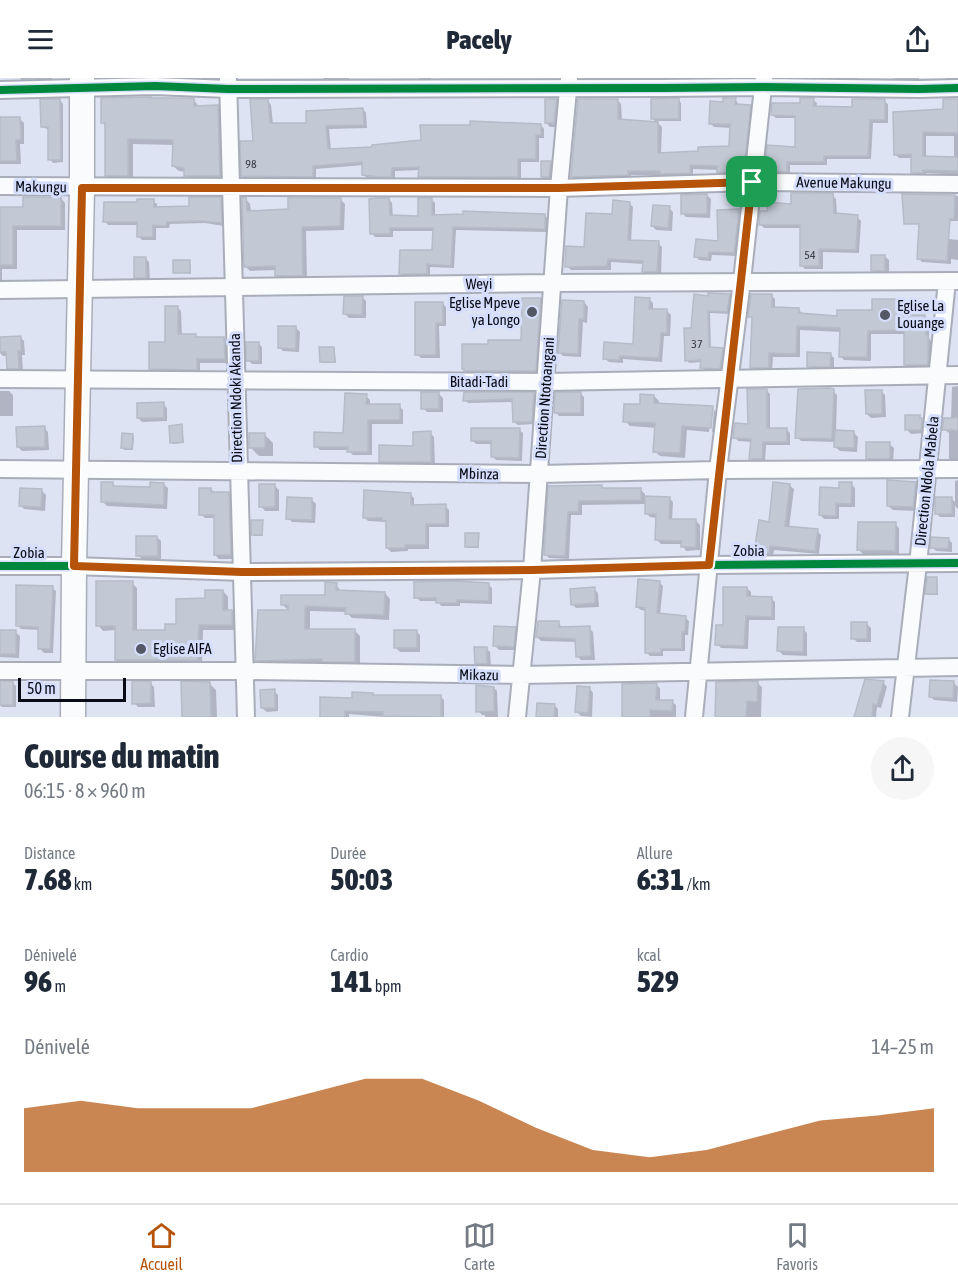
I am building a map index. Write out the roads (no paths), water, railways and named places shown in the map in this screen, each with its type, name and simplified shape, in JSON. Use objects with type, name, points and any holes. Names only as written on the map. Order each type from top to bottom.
[{"type":"street","points":[[694,717],[718,470],[742,281],[763,82]]},
{"type":"street","points":[[0,90],[82,83],[155,86],[228,83],[763,82],[919,89],[958,88]]},
{"type":"street","points":[[73,717],[82,83]]},
{"type":"street","name":"Direction Ndoki Akanda","points":[[228,83],[246,717]]},
{"type":"street","name":"Direction Ntotoangani","points":[[517,717],[532,570],[568,83]]},
{"type":"street","name":"Avenue Makungu","points":[[82,188],[559,188],[752,182],[958,184]]},
{"type":"street","name":"Makungu","points":[[0,186],[82,188]]},
{"type":"street","name":"Weyi","points":[[0,290],[742,281],[953,281]]},
{"type":"street","name":"Direction Ndola Mabela","points":[[900,717],[938,376],[953,281]]},
{"type":"street","name":"Bitadi-Tadi","points":[[0,380],[78,378],[236,382],[546,382],[958,375]]},
{"type":"street","name":"Mbinza","points":[[0,469],[539,474],[718,470],[958,469]]},
{"type":"street","name":"Zobia","points":[[0,566],[74,566],[242,572],[958,563]]},
{"type":"street","name":"Mikazu","points":[[0,671],[246,670],[521,675],[958,667]]},
{"type":"place","name":"Eglise Mpeve ya Longo","points":[[532,312]]},
{"type":"place","name":"Eglise La Louange","points":[[885,315]]},
{"type":"place","name":"Eglise AIFA","points":[[141,649]]}]
